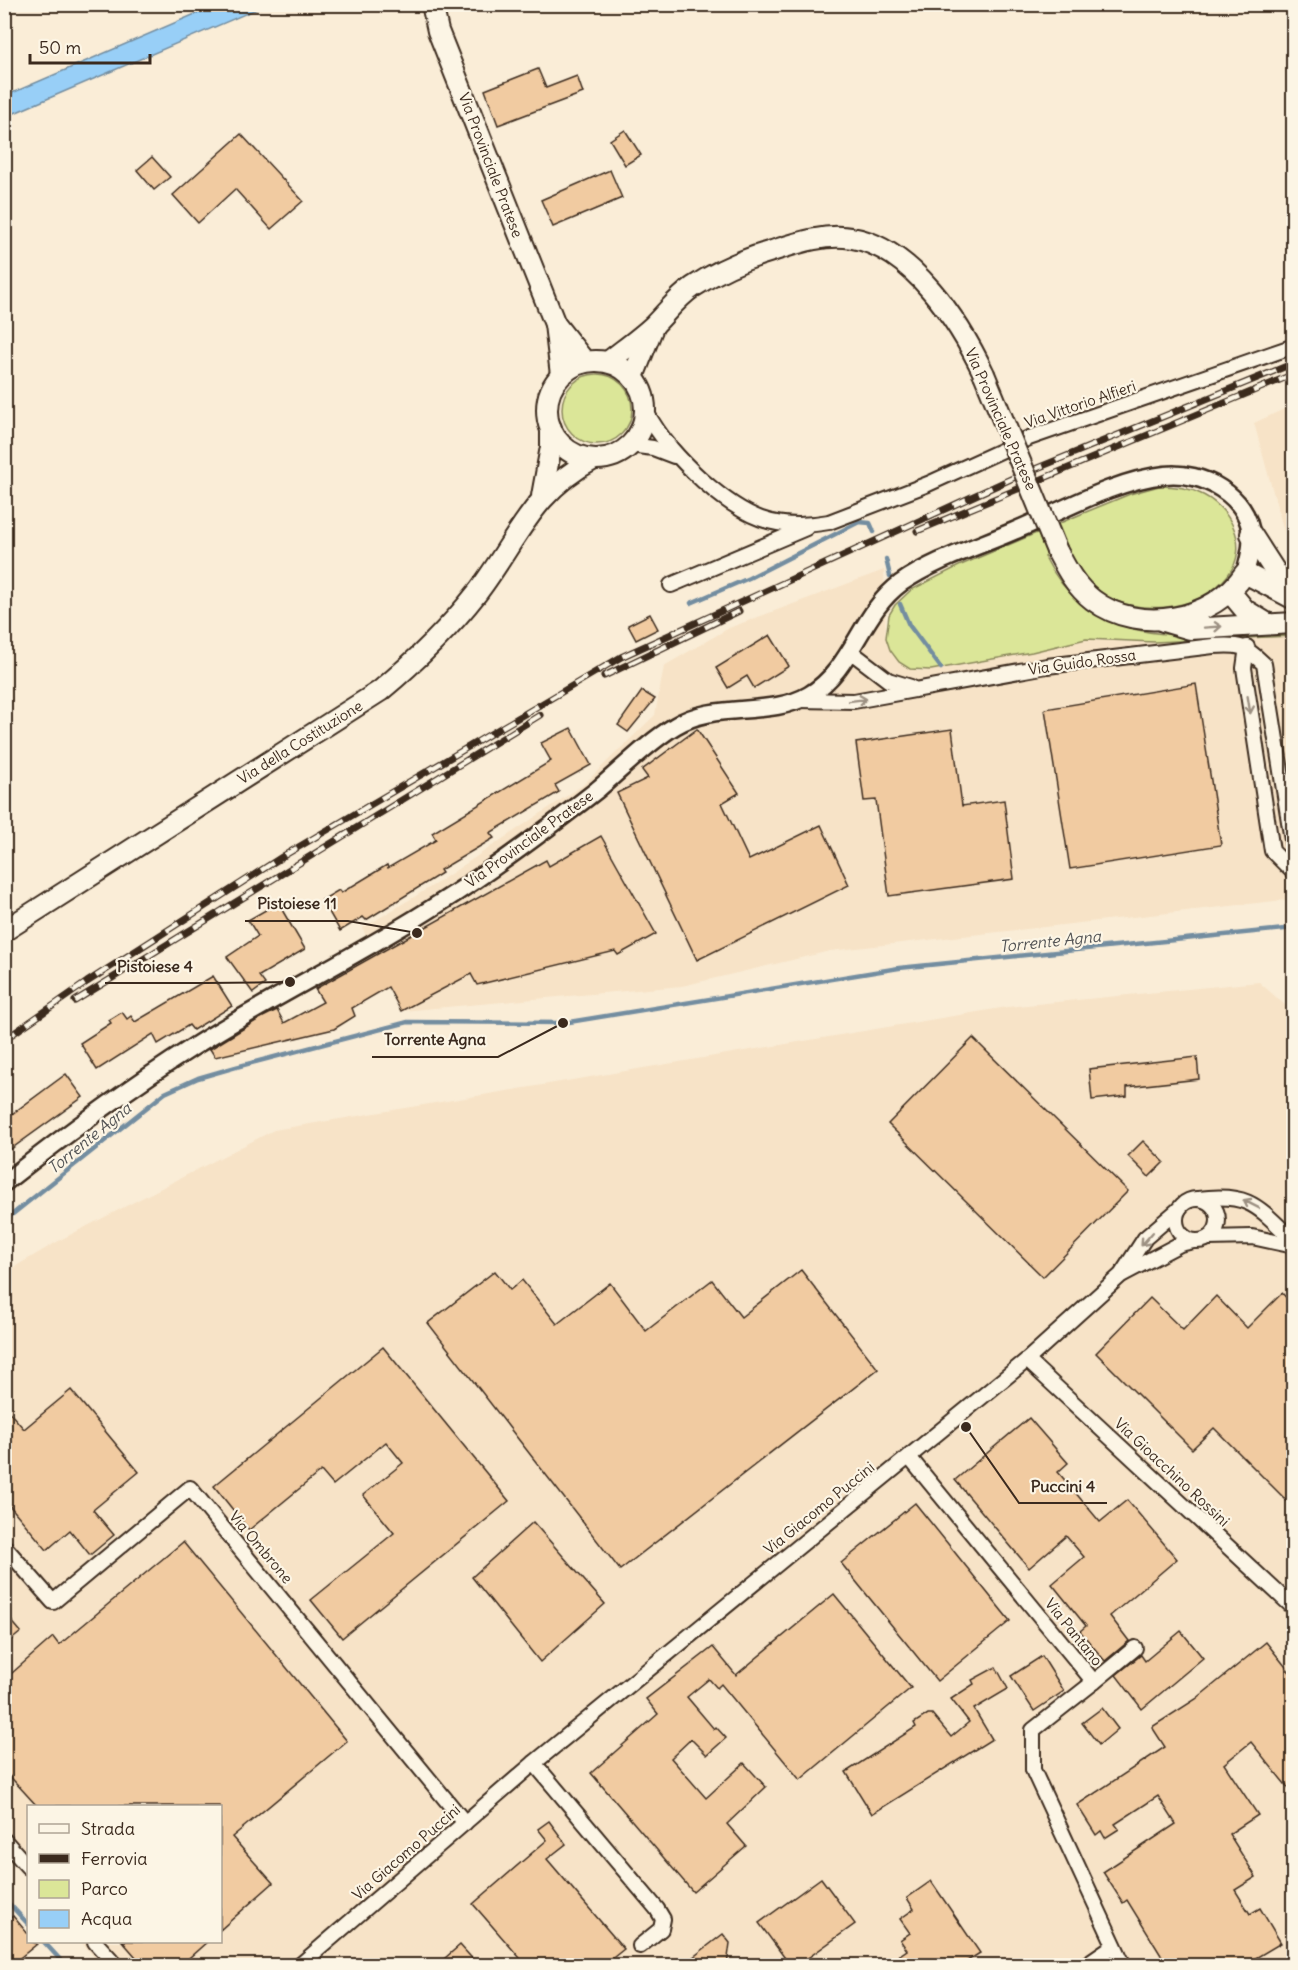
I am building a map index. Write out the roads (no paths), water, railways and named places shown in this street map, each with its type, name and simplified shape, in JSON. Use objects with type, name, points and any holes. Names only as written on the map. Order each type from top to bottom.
[{"type":"main road","name":"Via Provinciale Pratese","points":[[432,4],[438,30],[555,324],[561,375]]},
{"type":"main road","name":"Via Provinciale Pratese","points":[[608,362],[654,325],[691,288],[758,255],[832,236],[872,243],[904,262],[949,314],[984,374],[1068,573],[1095,601],[1143,620],[1162,621],[1200,609],[1230,591],[1245,573]]},
{"type":"main road","name":"Via Provinciale Pratese","points":[[555,324],[585,362]]},
{"type":"main road","name":"Via Provinciale Pratese","points":[[633,377],[654,325]]},
{"type":"main road","points":[[585,362],[608,362],[633,377],[640,387],[645,410],[639,435],[630,445],[614,456],[594,459],[562,479],[542,496],[551,447],[548,400],[561,375],[585,362]]},
{"type":"main road","points":[[550,428],[568,450],[594,459]]},
{"type":"main road","name":"Via della Costituzione","points":[[4,931],[348,713],[389,684],[416,661],[450,626],[479,590],[542,496]]},
{"type":"main road","points":[[1251,534],[1293,598]]},
{"type":"main road","points":[[1245,573],[1293,598]]},
{"type":"main road","points":[[1230,591],[1245,610],[1268,624]]},
{"type":"main road","points":[[1162,621],[1190,629],[1293,623]]},
{"type":"street","name":"Via Vittorio Alfieri","points":[[671,585],[813,525],[829,522],[928,484],[1029,438],[1293,346]]},
{"type":"street","name":"Via Vittorio Alfieri","points":[[645,410],[660,437],[676,457],[729,505],[768,522],[813,525]]},
{"type":"street","name":"Via Vittorio Alfieri","points":[[630,445],[652,448],[676,457]]},
{"type":"street","name":"Via Provinciale Pratese","points":[[4,1183],[76,1127],[194,1047],[437,905],[482,876],[579,804],[674,726],[725,710],[785,705],[825,685],[837,673],[879,605],[902,583],[961,554],[1132,482],[1179,475],[1208,482],[1227,492],[1239,505],[1251,534],[1250,555],[1245,573]]},
{"type":"street","name":"Via Guido Rossa","points":[[799,700],[854,701],[1047,666],[1237,644],[1247,647]]},
{"type":"street","points":[[1247,647],[1264,664],[1293,854]]},
{"type":"street","points":[[1247,647],[1244,668],[1272,851],[1293,873]]},
{"type":"street","name":"Via Guido Rossa","points":[[850,651],[888,680],[901,686],[919,688]]},
{"type":"street","points":[[1196,1199],[1209,1203],[1217,1214],[1216,1227],[1201,1240],[1181,1235],[1177,1229],[1176,1215],[1189,1200],[1196,1199],[1235,1197],[1256,1205],[1293,1241]]},
{"type":"street","name":"Via Giacomo Puccini","points":[[1122,1275],[1145,1238],[1179,1209]]},
{"type":"street","name":"Via Giacomo Puccini","points":[[299,1965],[534,1763],[1027,1360],[1122,1275],[1179,1244],[1201,1240],[1252,1237],[1293,1246]]},
{"type":"street","name":"Via Gioacchino Rossini","points":[[1027,1360],[1293,1608]]},
{"type":"street","name":"Via Pantano","points":[[909,1457],[1094,1682],[1033,1730],[1033,1770],[1113,1946],[1124,1965]]},
{"type":"street","name":"Via Ombrone","points":[[4,1546],[53,1602],[190,1488],[465,1822]]},
{"type":"street","points":[[1094,1682],[1134,1648]]},
{"type":"street","points":[[534,1763],[663,1919],[661,1929],[640,1946]]},
{"type":"street","points":[[4,1840],[27,1866]]},
{"type":"street","points":[[97,1943],[117,1965]]},
{"type":"street","points":[[1084,1965],[1113,1946]]},
{"type":"water","points":[[216,5],[266,5],[5,117],[5,96]]},
{"type":"waterway","points":[[691,603],[749,578],[859,522],[870,523],[874,532]]},
{"type":"waterway","points":[[886,559],[890,576]]},
{"type":"waterway","points":[[900,604],[909,625],[941,668]]},
{"type":"waterway","name":"Torrente Agna","points":[[4,1221],[165,1093],[198,1078],[408,1022],[563,1023],[899,968],[1294,928]]},
{"type":"waterway","points":[[4,1898],[27,1923]]},
{"type":"waterway","points":[[45,1943],[66,1966]]},
{"type":"railway","points":[[4,1040],[87,982],[285,855],[621,657],[1013,478],[1294,363]]},
{"type":"railway","points":[[917,531],[1294,374]]},
{"type":"railway","points":[[604,676],[739,611]]},
{"type":"railway","points":[[75,1001],[540,715]]},
{"type":"place","name":"Pistoiese 11","points":[[417,933]]},
{"type":"place","name":"Pistoiese 4","points":[[290,982]]},
{"type":"place","name":"Torrente Agna","points":[[563,1023]]},
{"type":"place","name":"Puccini 4","points":[[966,1427]]}]
